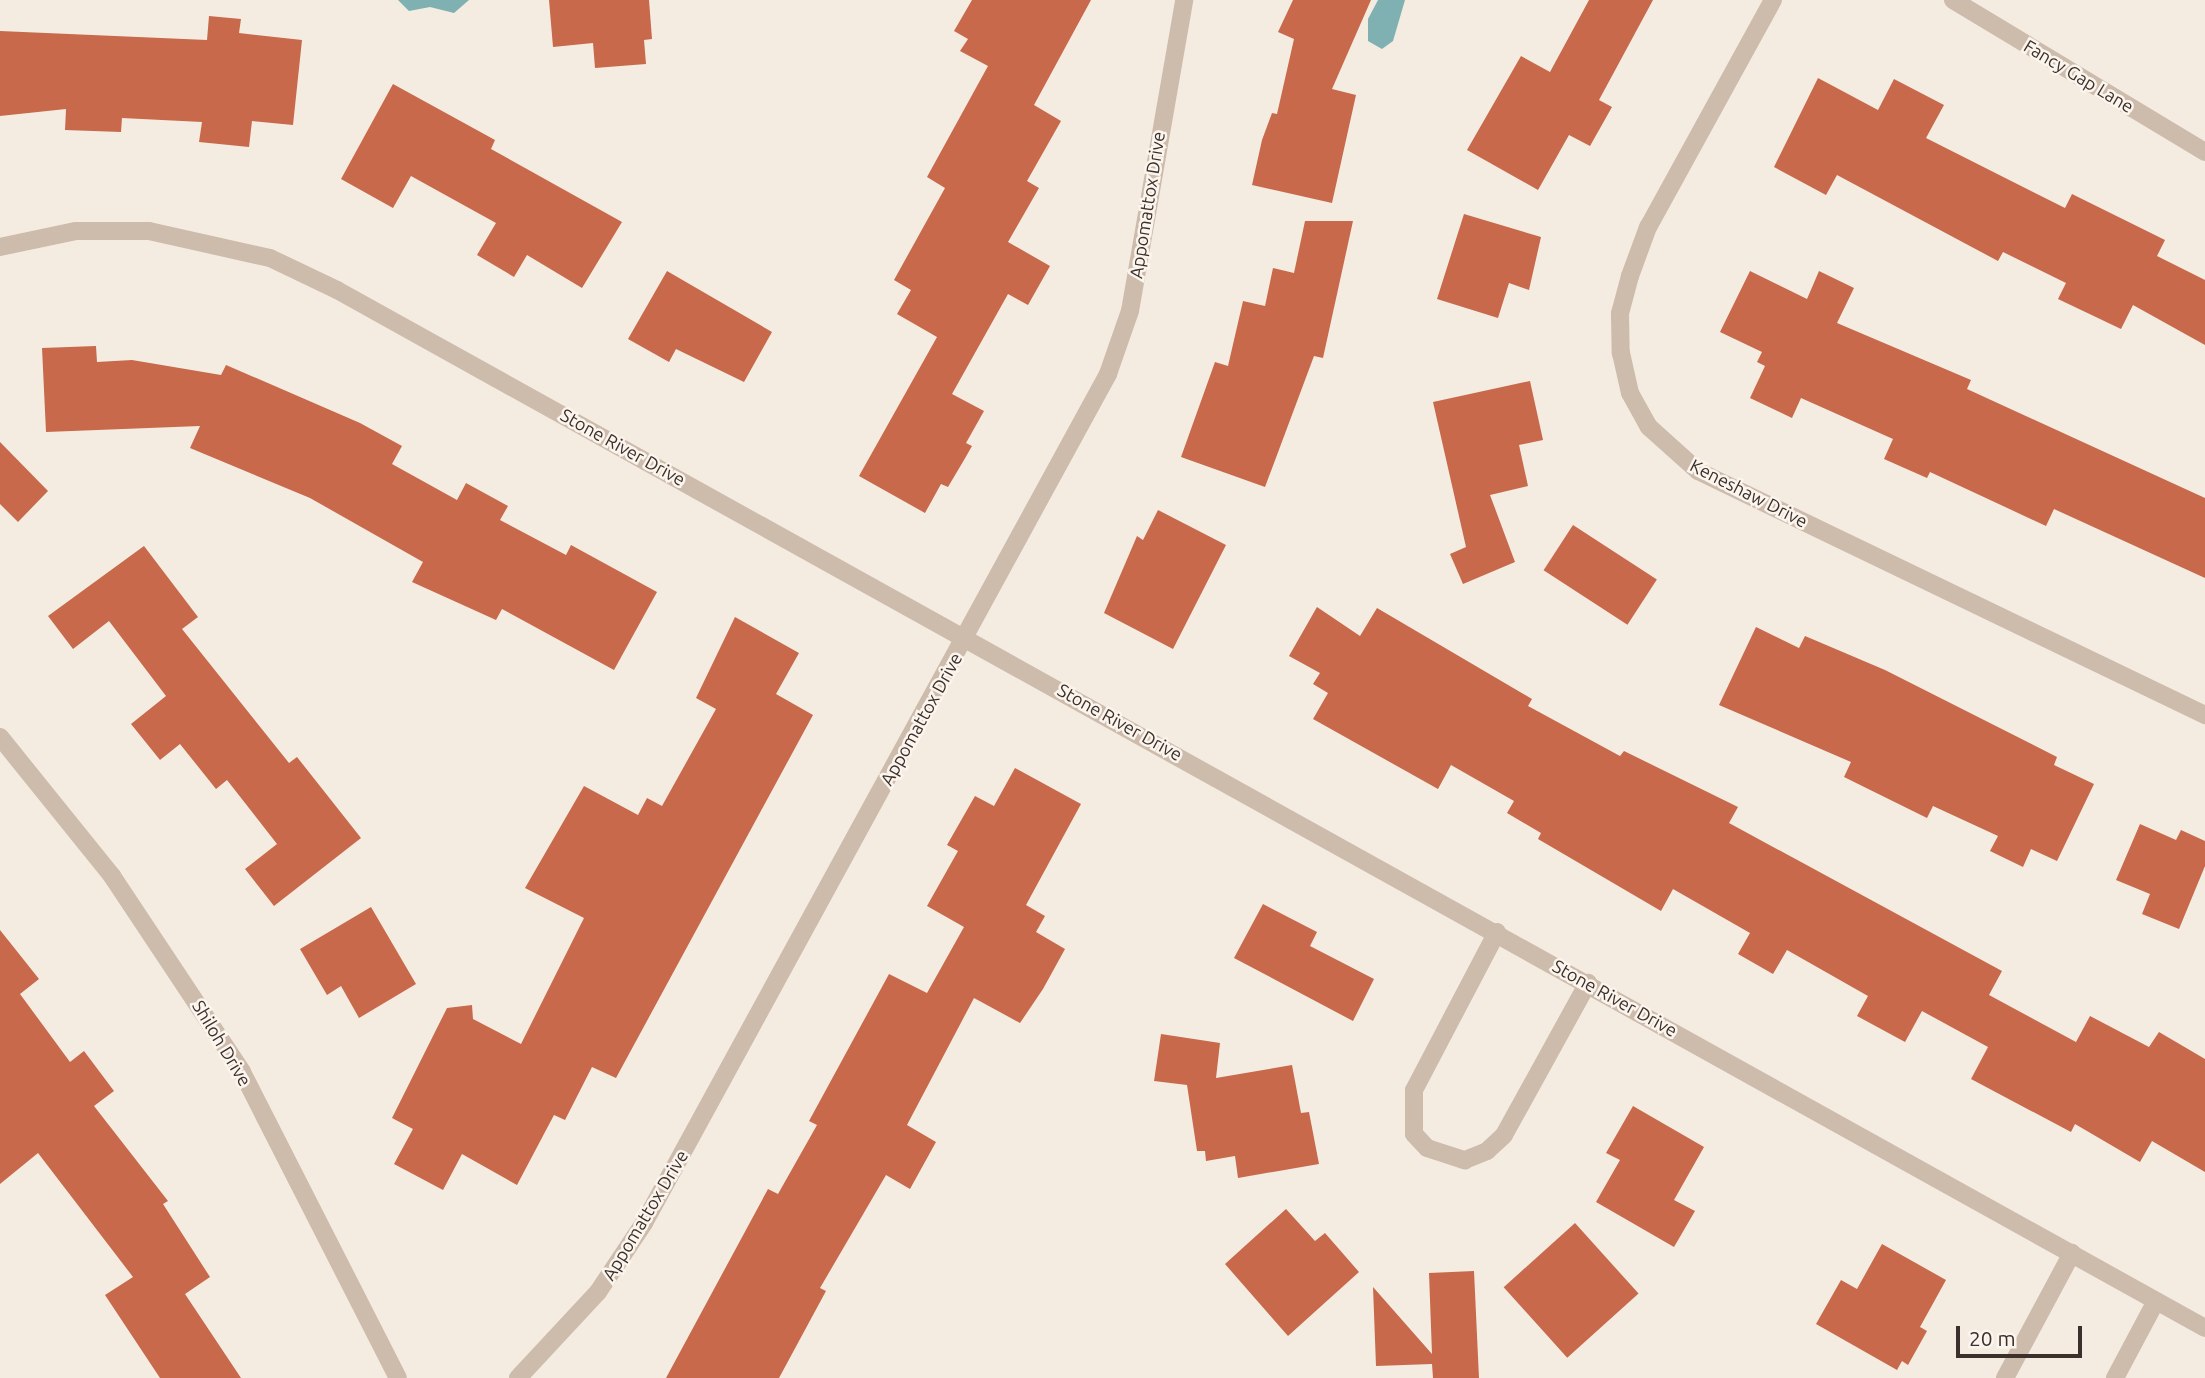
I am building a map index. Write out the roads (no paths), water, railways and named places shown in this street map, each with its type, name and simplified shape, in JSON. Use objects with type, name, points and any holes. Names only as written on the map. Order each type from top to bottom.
[{"type":"street","name":"Appomattox Drive","points":[[518,1378],[598,1292],[644,1223],[967,636],[1108,373],[1130,311],[1184,0]]},
{"type":"street","name":"Keneshaw Drive","points":[[1773,0],[1648,228],[1630,276],[1620,314],[1621,353],[1630,393],[1649,427],[1698,471],[2205,715]]},
{"type":"street","name":"Fancy Gap Lane","points":[[1953,0],[2205,152]]},
{"type":"street","name":"Stone River Drive","points":[[0,247],[76,231],[149,231],[270,258],[967,636],[2205,1328]]},
{"type":"street","name":"Shiloh Drive","points":[[0,737],[112,876],[227,1048],[398,1378]]},
{"type":"street","points":[[1497,932],[1415,1090],[1415,1134],[1427,1148],[1465,1160],[1487,1151],[1504,1135],[1588,984]]},
{"type":"street","points":[[2005,1378],[2072,1253]]},
{"type":"street","points":[[2115,1378],[2155,1301]]},
{"type":"water","points":[[398,0],[469,0],[454,13],[430,7],[409,11]]},
{"type":"water","points":[[1378,0],[1405,0],[1393,41],[1382,49],[1368,41],[1368,19]]}]
